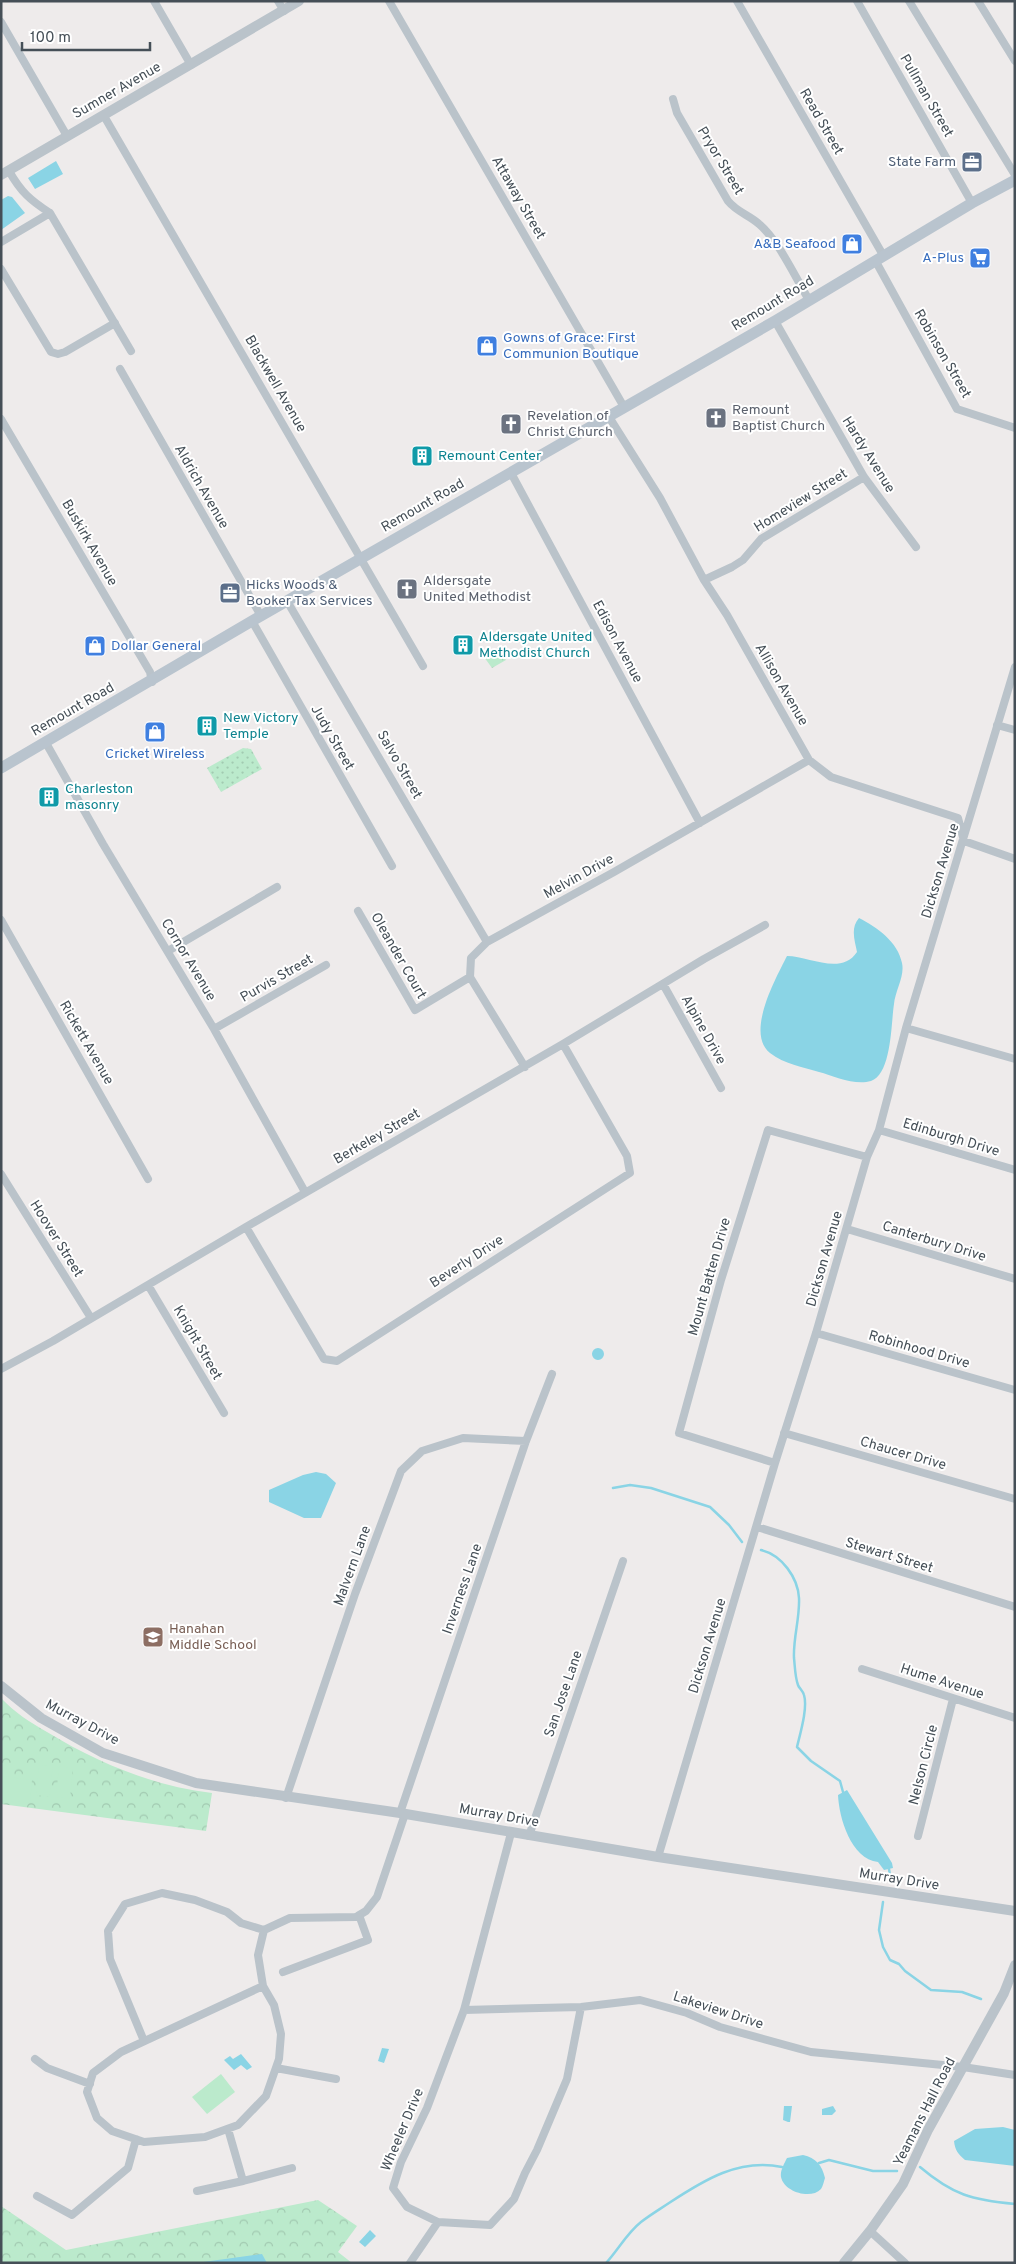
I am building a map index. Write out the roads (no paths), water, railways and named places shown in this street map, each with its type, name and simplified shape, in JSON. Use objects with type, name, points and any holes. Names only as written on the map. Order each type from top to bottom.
[{"type":"main road","name":"Remount Road","points":[[1,768],[152,682],[287,601],[775,321],[972,203],[1015,180]]},
{"type":"street","points":[[154,1],[191,64]]},
{"type":"street","name":"Sumner Avenue","points":[[5,173],[191,64],[281,6],[299,1]]},
{"type":"street","name":"Attaway Street","points":[[389,1],[624,407]]},
{"type":"street","name":"Read Street","points":[[736,1],[879,258]]},
{"type":"street","name":"Pullman Street","points":[[857,1],[972,203]]},
{"type":"street","points":[[909,1],[1015,175]]},
{"type":"street","points":[[978,1],[1015,61]]},
{"type":"street","points":[[1,22],[67,136]]},
{"type":"street","name":"Pryor Street","points":[[673,99],[677,113],[728,201],[736,210],[760,224],[774,241],[809,300]]},
{"type":"street","name":"Blackwell Avenue","points":[[104,116],[423,666]]},
{"type":"street","points":[[5,173],[29,199],[50,213],[131,351]]},
{"type":"street","points":[[1,242],[50,213]]},
{"type":"street","name":"Robinson Street","points":[[879,258],[957,409],[1015,428]]},
{"type":"street","points":[[1,269],[51,352],[58,354],[65,352],[115,323]]},
{"type":"street","name":"Hardy Avenue","points":[[775,321],[864,477],[916,547]]},
{"type":"street","name":"Aldrich Avenue","points":[[120,369],[257,619]]},
{"type":"street","name":"Allison Avenue","points":[[609,417],[660,498],[704,580],[727,615],[809,760],[831,777],[958,818],[964,841]]},
{"type":"street","name":"Buskirk Avenue","points":[[1,419],[150,672],[152,682]]},
{"type":"street","name":"Edison Avenue","points":[[511,473],[700,823]]},
{"type":"street","name":"Homeview Street","points":[[704,580],[743,560],[761,539],[864,477]]},
{"type":"street","name":"Salvo Street","points":[[287,601],[487,942]]},
{"type":"street","name":"Judy Street","points":[[257,619],[392,866]]},
{"type":"street","name":"Dickson Avenue","points":[[658,1857],[784,1433],[816,1334],[867,1157],[879,1130],[906,1028],[1015,667]]},
{"type":"street","points":[[997,725],[1015,730]]},
{"type":"street","name":"Cornor Avenue","points":[[46,743],[103,844],[214,1029],[305,1192]]},
{"type":"street","name":"Melvin Drive","points":[[470,977],[471,958],[487,942],[809,760]]},
{"type":"street","points":[[964,841],[1015,859]]},
{"type":"street","points":[[168,951],[277,887]]},
{"type":"street","name":"Oleander Court","points":[[358,912],[415,1010],[470,977]]},
{"type":"street","name":"Rickett Avenue","points":[[1,920],[148,1179]]},
{"type":"street","name":"Berkeley Street","points":[[1,1368],[148,1285],[246,1226],[563,1044],[765,925]]},
{"type":"street","name":"Purvis Street","points":[[214,1029],[326,965]]},
{"type":"street","points":[[470,977],[524,1066]]},
{"type":"street","name":"Alpine Drive","points":[[662,984],[721,1088]]},
{"type":"street","points":[[906,1028],[1015,1059]]},
{"type":"street","name":"Beverly Drive","points":[[246,1226],[324,1359],[336,1362],[630,1172],[627,1156],[563,1044]]},
{"type":"street","name":"Mount Batten Drive","points":[[775,1463],[679,1433],[721,1280],[768,1130],[867,1157]]},
{"type":"street","name":"Edinburgh Drive","points":[[879,1130],[1015,1170]]},
{"type":"street","name":"Hoover Street","points":[[1,1174],[91,1318]]},
{"type":"street","name":"Canterbury Drive","points":[[847,1229],[1015,1279]]},
{"type":"street","name":"Knight Street","points":[[148,1285],[224,1413]]},
{"type":"street","name":"Robinhood Drive","points":[[816,1334],[1015,1390]]},
{"type":"street","name":"Inverness Lane","points":[[359,1915],[378,1897],[402,1813],[526,1441],[552,1374]]},
{"type":"street","name":"Chaucer Drive","points":[[784,1433],[1015,1499]]},
{"type":"street","name":"Malvern Lane","points":[[286,1798],[355,1594],[400,1471],[422,1452],[463,1438],[526,1441]]},
{"type":"street","name":"Stewart Street","points":[[756,1527],[1015,1607]]},
{"type":"street","name":"San Jose Lane","points":[[529,1836],[623,1561]]},
{"type":"street","name":"Hume Avenue","points":[[862,1669],[1015,1718]]},
{"type":"street","name":"Murray Drive","points":[[1,1686],[41,1718],[103,1753],[196,1783],[286,1798],[402,1813],[658,1857],[1015,1911]]},
{"type":"street","name":"Nelson Circle","points":[[918,1836],[953,1699]]},
{"type":"street","name":"Wheeler Drive","points":[[511,1833],[464,2010],[427,2108],[401,2162],[393,2188],[407,2206],[438,2222],[490,2225],[514,2199],[567,2079],[581,2008]]},
{"type":"street","points":[[144,2041],[110,1958],[108,1931],[125,1904],[162,1893],[195,1900],[227,1912],[241,1923],[264,1930],[290,1918],[339,1919],[359,1915],[368,1940],[284,1972]]},
{"type":"street","points":[[263,1986],[121,2052],[93,2073],[87,2092],[97,2118],[112,2131],[144,2142],[205,2137],[238,2125],[266,2096],[279,2059],[281,2034],[274,2005],[263,1986],[258,1955],[264,1930]]},
{"type":"street","name":"Yeamans Hall Road","points":[[844,2263],[870,2231],[903,2184],[928,2130],[1004,1993],[1015,1965]]},
{"type":"street","name":"Lakeview Drive","points":[[464,2010],[581,2008],[640,2000],[687,2013],[720,2027],[810,2052],[1015,2075]]},
{"type":"street","points":[[35,2059],[47,2068],[90,2084]]},
{"type":"street","points":[[276,2068],[336,2080]]},
{"type":"street","points":[[228,2129],[243,2182]]},
{"type":"street","points":[[38,2196],[72,2214],[128,2168],[136,2139]]},
{"type":"street","points":[[197,2191],[243,2182],[292,2168]]},
{"type":"street","points":[[410,2263],[438,2222]]},
{"type":"street","points":[[870,2231],[905,2263]]},
{"type":"water","points":[[56,161],[63,174],[35,189],[28,178]]},
{"type":"water","points":[[8,196],[12,197],[25,213],[1,230],[1,200]]},
{"type":"water","points":[[859,918],[886,936],[900,955],[903,968],[895,999],[887,1058],[878,1076],[871,1081],[865,1082],[845,1080],[781,1060],[770,1053],[763,1044],[761,1032],[761,1019],[765,1005],[787,956],[834,964],[850,959],[857,952],[854,930]]},
{"type":"water","points":[[596,1348],[600,1348],[604,1354],[600,1360],[596,1360],[592,1356],[592,1352]]},
{"type":"water","points":[[316,1472],[326,1474],[336,1483],[321,1518],[304,1518],[269,1502],[269,1490],[303,1475]]},
{"type":"water","points":[[847,1790],[892,1863],[893,1868],[884,1870],[878,1862],[860,1854],[848,1836],[841,1815],[838,1795]]},
{"type":"water","points":[[382,2048],[389,2049],[384,2063],[378,2061]]},
{"type":"water","points":[[241,2054],[252,2067],[247,2070],[241,2065],[234,2070],[224,2060],[230,2056],[233,2059]]},
{"type":"water","points":[[784,2106],[792,2106],[790,2122],[783,2120]]},
{"type":"water","points":[[833,2106],[836,2111],[832,2115],[822,2115],[822,2109]]},
{"type":"water","points":[[1003,2127],[1015,2130],[1015,2166],[965,2160],[956,2149],[954,2141],[975,2129]]},
{"type":"water","points":[[803,2155],[818,2163],[825,2178],[821,2189],[811,2194],[798,2193],[792,2190],[787,2187],[781,2177],[787,2158]]},
{"type":"water","points":[[370,2230],[376,2236],[365,2247],[359,2242]]},
{"type":"water","points":[[262,2254],[267,2263],[196,2263]]},
{"type":"waterway","points":[[613,1488],[630,1485],[651,1488],[710,1507],[729,1525],[742,1542]]},
{"type":"waterway","points":[[761,1550],[776,1557],[788,1568],[798,1590],[799,1606],[794,1658],[796,1679],[804,1695],[805,1707],[797,1747],[811,1761],[840,1781],[843,1792]]},
{"type":"waterway","points":[[889,1869],[890,1876]]},
{"type":"waterway","points":[[883,1902],[879,1930],[883,1947],[890,1960],[899,1964],[905,1971],[931,1990],[962,1992],[981,1999]]},
{"type":"waterway","points":[[819,2163],[829,2160],[873,2171],[897,2171]]},
{"type":"waterway","points":[[606,2263],[631,2231],[641,2222],[695,2186],[737,2168],[766,2165],[782,2167]]},
{"type":"waterway","points":[[920,2167],[953,2190],[975,2198],[1015,2204]]},
{"type":"place","name":"State Farm","points":[[972,162]]},
{"type":"place","name":"A&B Seafood","points":[[852,244]]},
{"type":"place","name":"A-Plus","points":[[980,258]]},
{"type":"place","name":"Gowns of Grace: First Communion Boutique","points":[[487,346]]},
{"type":"place","name":"Remount Baptist Church","points":[[716,418]]},
{"type":"place","name":"Revelation of Christ Church","points":[[511,424]]},
{"type":"place","name":"Remount Center","points":[[422,456]]},
{"type":"place","name":"Aldersgate United Methodist","points":[[407,589]]},
{"type":"place","name":"Hicks Woods & Booker Tax Services","points":[[230,593]]},
{"type":"place","name":"Aldersgate United Methodist Church","points":[[463,645]]},
{"type":"place","name":"Dollar General","points":[[95,646]]},
{"type":"place","name":"New Victory Temple","points":[[207,726]]},
{"type":"place","name":"Cricket Wireless","points":[[155,732]]},
{"type":"place","name":"Charleston masonry","points":[[49,797]]},
{"type":"place","name":"Hanahan Middle School","points":[[153,1637]]}]
